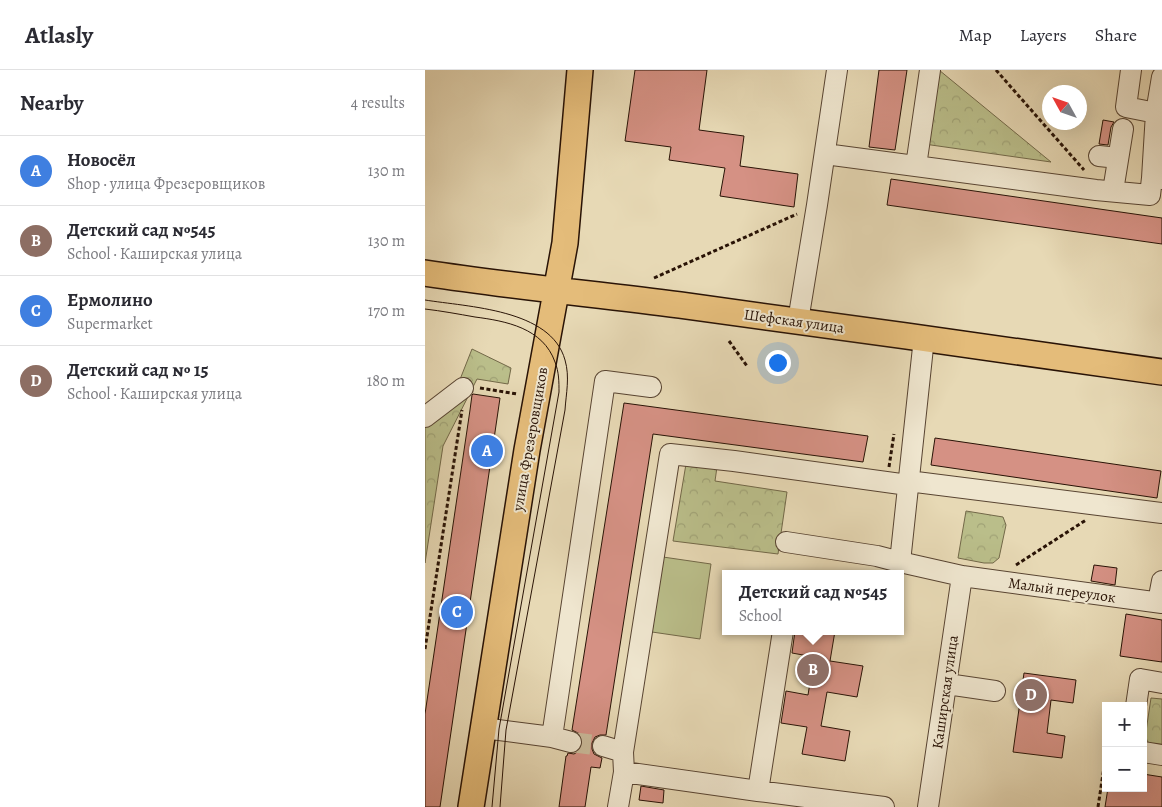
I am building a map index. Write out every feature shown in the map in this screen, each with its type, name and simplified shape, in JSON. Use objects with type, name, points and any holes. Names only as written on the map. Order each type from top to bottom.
[{"type":"main road","name":"улица Фрезеровщиков","points":[[471,807],[527,450],[565,243],[580,70]]},
{"type":"main road","name":"Шефская улица","points":[[425,273],[798,321],[1162,372]]},
{"type":"street","points":[[798,321],[837,70]]},
{"type":"street","points":[[916,166],[930,70]]},
{"type":"street","points":[[1131,70],[1126,107],[1156,113]]},
{"type":"street","points":[[825,154],[1150,195],[1157,178],[1156,113],[1162,77]]},
{"type":"street","points":[[1105,190],[1109,157],[1123,129]]},
{"type":"street","points":[[900,562],[924,338]]},
{"type":"street","points":[[483,728],[561,739],[605,381],[651,387]]},
{"type":"street","points":[[425,417],[467,393]]},
{"type":"street","points":[[618,807],[630,713],[670,454],[1162,513]]},
{"type":"street","name":"Малый переулок","points":[[786,542],[877,556],[962,576],[1160,603]]},
{"type":"street","name":"Каширская улица","points":[[928,807],[962,576]]},
{"type":"street","points":[[1160,603],[1162,581]]},
{"type":"street","points":[[758,791],[782,635]]},
{"type":"street","points":[[1137,702],[1140,679],[1162,683]]},
{"type":"street","points":[[947,684],[995,691]]},
{"type":"street","points":[[603,746],[623,762],[758,791],[884,807]]},
{"type":"street","points":[[1147,753],[1162,755]]},
{"type":"path","points":[[996,70],[1089,177],[1105,190]]},
{"type":"path","points":[[654,278],[817,206]]},
{"type":"path","points":[[729,341],[747,366]]},
{"type":"path","points":[[425,649],[467,393],[517,394]]},
{"type":"path","points":[[889,472],[895,429]]},
{"type":"path","points":[[993,580],[1108,507]]},
{"type":"path","points":[[1098,807],[1102,780]]},
{"type":"green space","points":[[939,70],[1051,162],[924,144]]},
{"type":"green space","points":[[472,349],[511,368],[508,384],[477,379],[443,446],[425,563],[425,427],[457,387]]},
{"type":"green space","points":[[686,464],[717,467],[715,481],[787,492],[778,554],[673,541]]},
{"type":"green space","points":[[966,511],[1003,517],[1006,525],[999,558],[993,563],[958,558]]},
{"type":"green space","points":[[663,557],[711,564],[700,639],[652,632]]},
{"type":"green space","points":[[1151,698],[1162,699],[1162,745],[1149,743],[1147,740]]},
{"type":"building","points":[[635,70],[707,70],[699,130],[744,136],[740,166],[798,174],[794,207],[720,196],[725,168],[669,160],[671,147],[625,141]]},
{"type":"building","points":[[879,70],[907,70],[895,150],[869,147]]},
{"type":"building","points":[[1103,120],[1114,122],[1111,127],[1108,145],[1099,144]]},
{"type":"building","points":[[891,179],[1162,218],[1162,244],[887,205]]},
{"type":"building","points":[[473,394],[500,398],[440,807],[425,807],[425,714]]},
{"type":"building","points":[[624,403],[868,436],[863,462],[653,434],[606,735],[595,737],[592,743],[594,754],[602,758],[600,768],[591,767],[585,807],[559,807],[566,756],[568,753],[574,754],[579,751],[583,745],[583,739],[580,734],[572,730]]},
{"type":"building","points":[[935,438],[1161,471],[1157,498],[931,465]]},
{"type":"building","points":[[1094,565],[1117,568],[1115,585],[1091,581]]},
{"type":"building","points":[[1126,614],[1162,620],[1162,662],[1120,656]]},
{"type":"building","points":[[794,635],[834,635],[830,661],[863,666],[857,697],[827,692],[821,726],[850,731],[845,761],[802,754],[807,727],[781,723],[786,691],[808,695],[814,657],[792,653]]},
{"type":"building","points":[[1024,673],[1076,680],[1073,703],[1051,700],[1047,733],[1065,736],[1062,758],[1013,752]]},
{"type":"building","points":[[1147,775],[1162,777],[1162,807],[1105,807],[1107,792],[1147,792]]},
{"type":"building","points":[[641,786],[664,790],[663,803],[639,800]]},
{"type":"tunnel","points":[[571,742],[603,746]]},
{"type":"tram line","points":[[425,300],[506,313],[526,320],[543,330],[557,343],[566,366],[565,410],[506,730],[500,807]]},
{"type":"tram line","points":[[425,309],[499,321],[522,328],[542,341],[549,350],[558,373],[559,392],[499,729],[492,807]]},
{"type":"place","name":"Новосёл","points":[[487,451]]},
{"type":"place","name":"Ермолино","points":[[457,612]]},
{"type":"place","name":"Детский сад №545","points":[[813,670]]},
{"type":"place","name":"Детский сад № 15","points":[[1031,695]]}]
